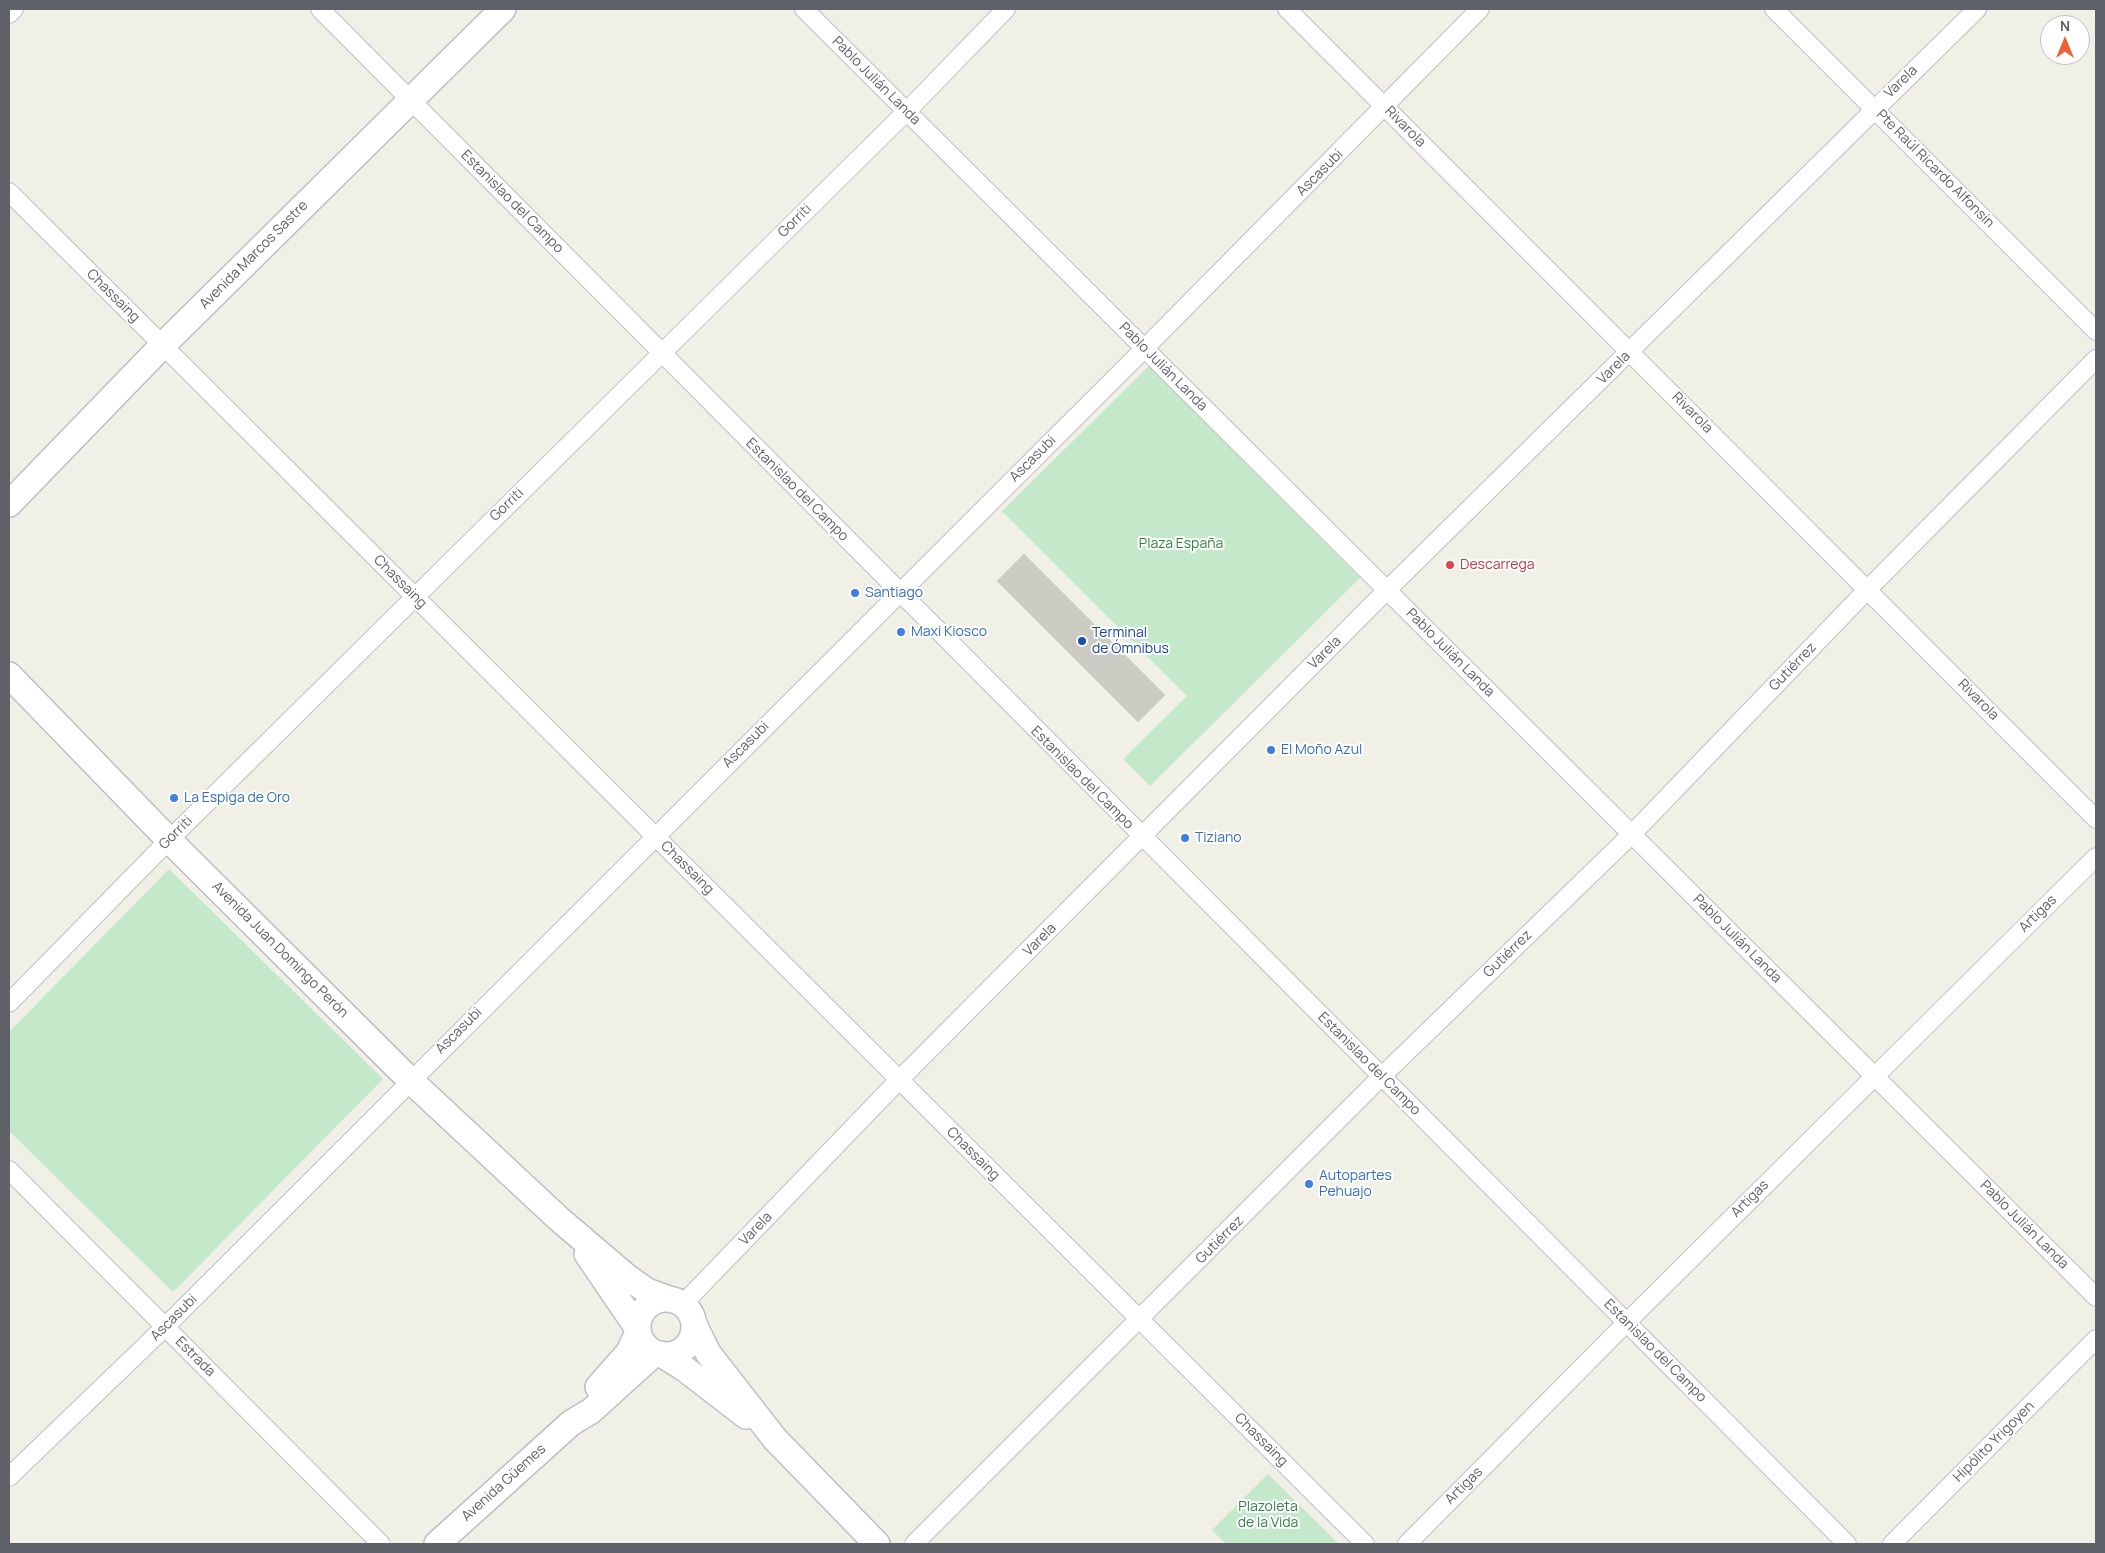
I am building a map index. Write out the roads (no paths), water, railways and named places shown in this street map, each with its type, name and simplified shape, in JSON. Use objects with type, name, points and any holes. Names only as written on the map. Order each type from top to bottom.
[{"type":"main road","name":"Avenida Marcos Sastre","points":[[9,504],[163,346],[503,9]]},
{"type":"main road","name":"Avenida Juan Domingo Perón","points":[[9,675],[169,840],[410,1080],[559,1219],[627,1277],[647,1291],[682,1309]]},
{"type":"main road","name":"Avenida Juan Domingo Perón","points":[[559,1219],[593,1261],[638,1331]]},
{"type":"main road","points":[[775,1438],[685,1369],[647,1348],[638,1331],[640,1315],[645,1308],[660,1300],[682,1309],[708,1353],[775,1438],[877,1544]]},
{"type":"main road","points":[[658,1354],[674,1354],[690,1342],[682,1309]]},
{"type":"main road","name":"Avenida Güemes","points":[[571,1423],[583,1404],[629,1352],[638,1331]]},
{"type":"main road","name":"Avenida Güemes","points":[[438,1544],[571,1423],[591,1411],[658,1354]]},
{"type":"street","points":[[9,14],[14,9]]},
{"type":"street","name":"Estanislao del Campo","points":[[320,9],[1847,1544]]},
{"type":"street","name":"Pablo Julián Landa","points":[[804,9],[2096,1297]]},
{"type":"street","name":"Gorriti","points":[[9,1003],[169,840],[906,111],[1006,9]]},
{"type":"street","name":"Rivarola","points":[[1287,9],[2096,819]]},
{"type":"street","name":"Ascasubi","points":[[9,1477],[165,1327],[898,592],[1145,348],[1480,9]]},
{"type":"street","name":"Pte Raúl Ricardo Alfonsín","points":[[1774,9],[2096,331]]},
{"type":"street","name":"Varela","points":[[682,1309],[899,1080],[1387,590],[1630,352],[1874,108],[1977,9]]},
{"type":"street","name":"Chassaing","points":[[9,192],[1365,1544]]},
{"type":"street","name":"Gutiérrez","points":[[914,1544],[1382,1076],[1632,834],[1867,590],[2096,359]]},
{"type":"street","name":"Artigas","points":[[1406,1544],[2096,857]]},
{"type":"street","name":"Estrada","points":[[9,1170],[382,1544]]},
{"type":"street","name":"Hipólito Yrigoyen","points":[[1892,1544],[2096,1339]]},
{"type":"place","name":"Descarrega","points":[[1450,565]]},
{"type":"place","name":"Santiago","points":[[855,593]]},
{"type":"place","name":"Maxi Kiosco","points":[[901,632]]},
{"type":"place","name":"Terminal de Ómnibus","points":[[1082,641]]},
{"type":"place","name":"El Moño Azul","points":[[1271,750]]},
{"type":"place","name":"La Espiga de Oro","points":[[174,798]]},
{"type":"place","name":"Tiziano","points":[[1185,838]]},
{"type":"place","name":"Autopartes Pehuajo","points":[[1309,1184]]},
{"type":"park label","name":"Plaza España","points":[[1181,544]]},
{"type":"park label","name":"Plazoleta de la Vida","points":[[1268,1515]]}]
